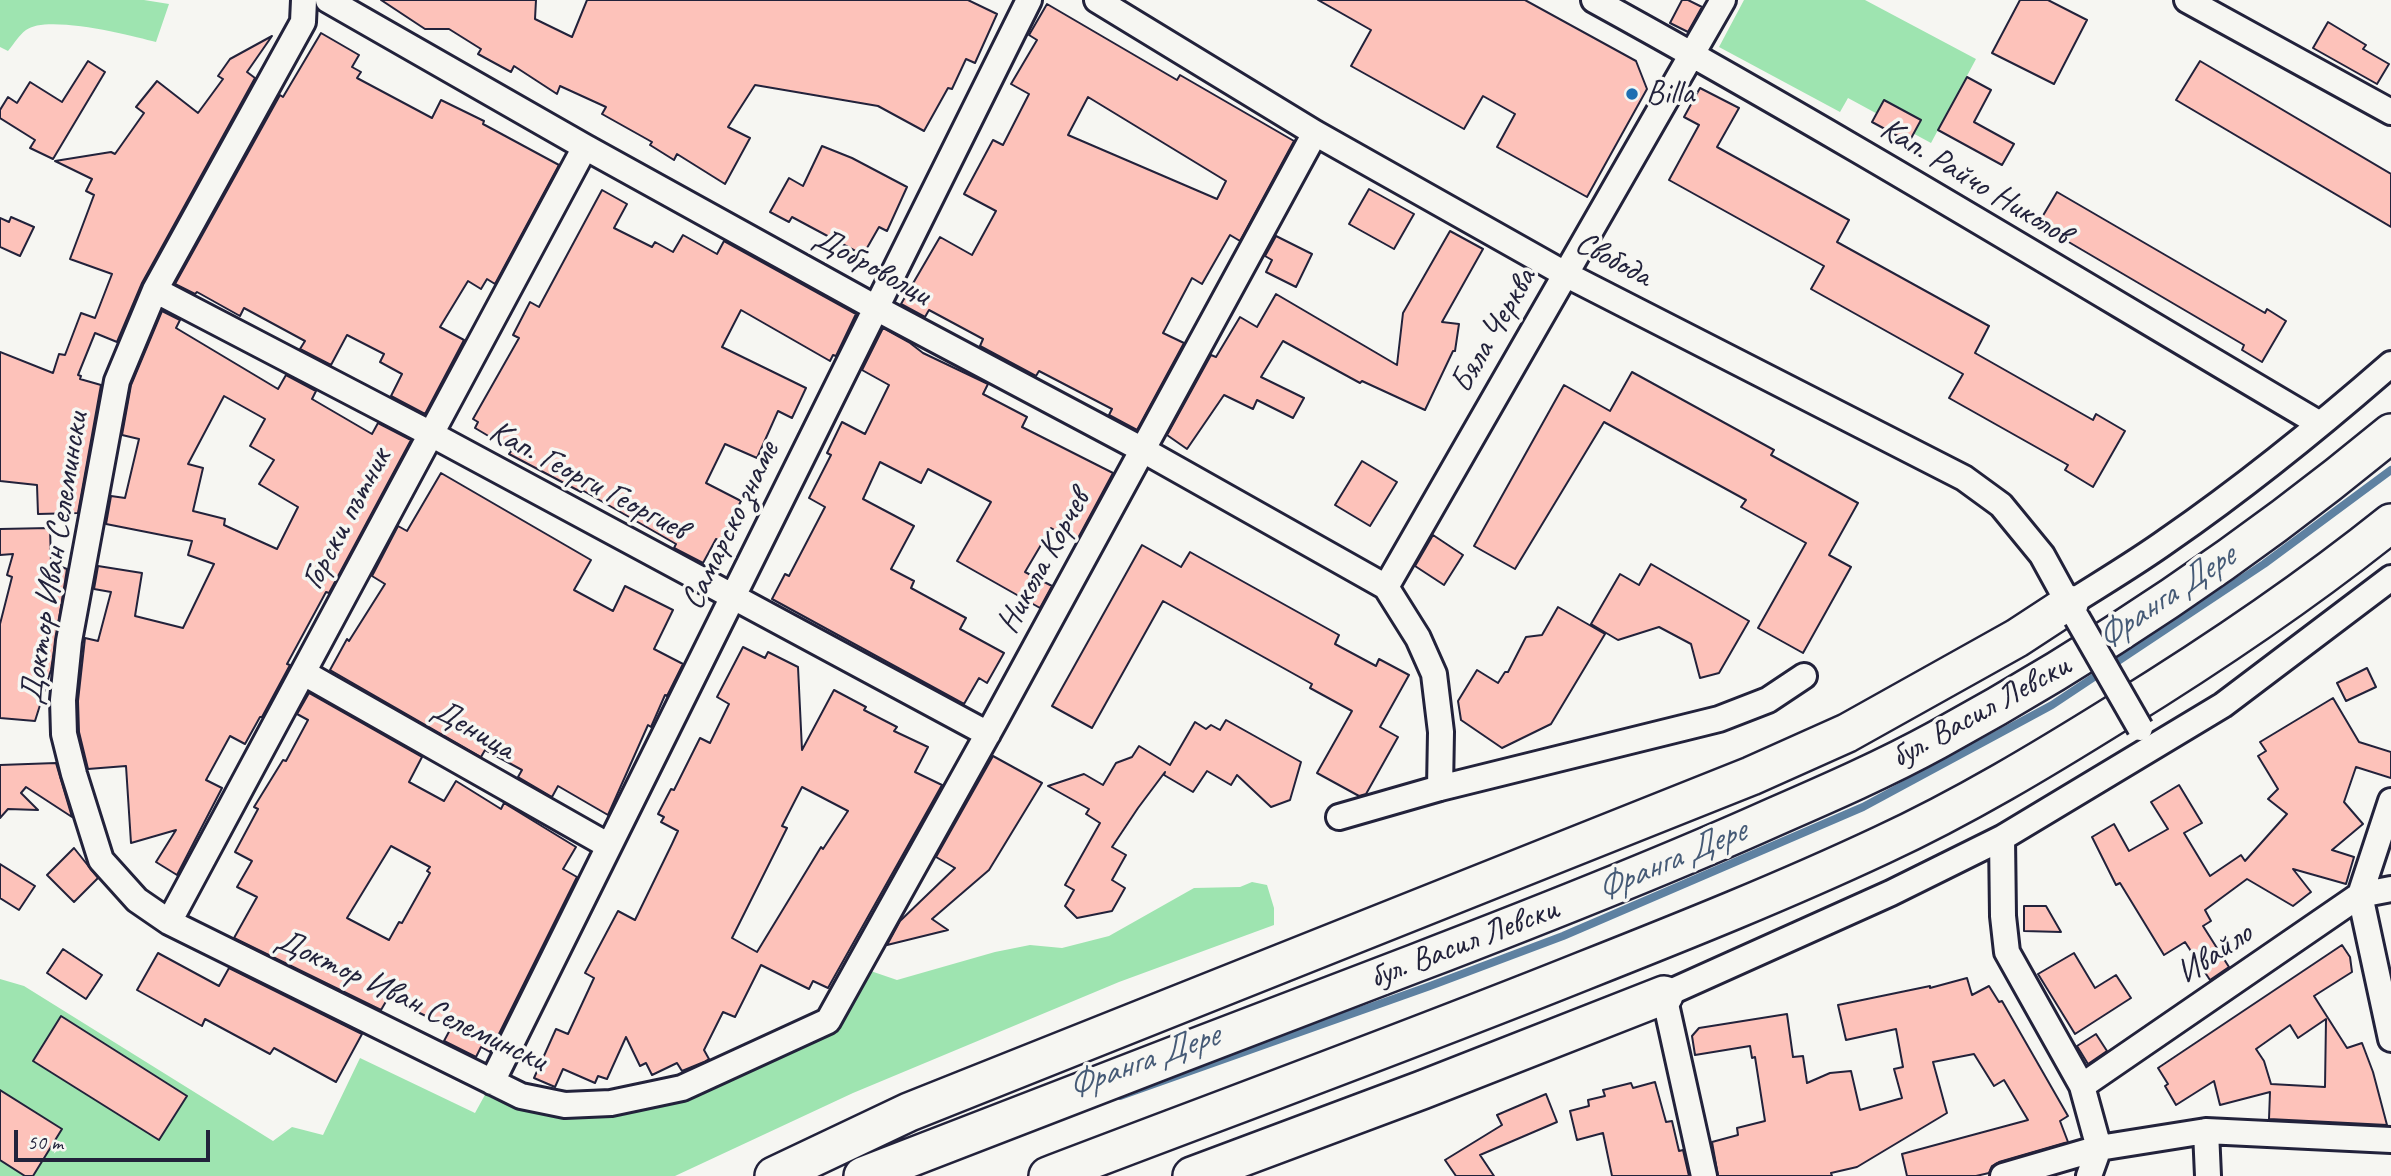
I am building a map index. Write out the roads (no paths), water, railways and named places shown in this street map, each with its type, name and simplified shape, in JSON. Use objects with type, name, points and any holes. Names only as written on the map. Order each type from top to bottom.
[{"type":"highway","name":"бул. Васил Левски","points":[[863,1176],[1537,918],[1703,849],[1853,782],[1934,742],[2158,608],[2262,535],[2391,433]]},
{"type":"highway","name":"бул. Васил Левски","points":[[1048,1176],[1620,956],[1777,892],[1884,844],[1992,788],[2182,673],[2277,609],[2391,523]]},
{"type":"highway","points":[[774,1176],[909,1112],[1751,776],[1847,733],[2006,644],[2073,611]]},
{"type":"highway","points":[[1192,1176],[1664,995]]},
{"type":"street","name":"Доктор Иван Селемински","points":[[304,0],[303,22],[155,290],[117,382],[110,410],[71,628],[62,700],[64,734],[100,860],[136,900],[169,922],[521,1097],[565,1105],[611,1102],[682,1088],[828,1021]]},
{"type":"street","name":"Доброволци","points":[[328,0],[585,147],[876,308],[1143,450],[1386,587]]},
{"type":"street","name":"Самарско знаме","points":[[492,1082],[1029,0]]},
{"type":"street","name":"Свобода","points":[[1097,0],[1315,133],[1565,274],[1964,478],[2001,505],[2042,555],[2152,750]]},
{"type":"street","name":"Кап. Райчо Николов","points":[[1594,0],[1692,54],[2320,424]]},
{"type":"street","name":"Бяла Черква","points":[[1386,587],[1723,0]]},
{"type":"street","points":[[2188,0],[2391,112]]},
{"type":"street","name":"Никола Корчев","points":[[828,1021],[988,734],[1315,133]]},
{"type":"street","name":"Горски пътник","points":[[169,922],[585,147]]},
{"type":"street","name":"Кап. Георги Георгиев","points":[[155,290],[431,434],[988,734]]},
{"type":"street","points":[[2073,611],[2320,424],[2391,364]]},
{"type":"street","points":[[1704,1176],[1664,995],[1891,893],[2001,838],[2152,750],[2223,705],[2391,578]]},
{"type":"street","points":[[1386,587],[1418,638],[1434,674],[1441,732],[1440,788]]},
{"type":"street","name":"Деница","points":[[304,673],[609,846]]},
{"type":"street","points":[[1339,817],[1440,788],[1719,719],[1768,700],[1804,676]]},
{"type":"street","points":[[2391,801],[2360,895],[2391,1040]]},
{"type":"street","points":[[2001,838],[2003,916],[2007,952],[2082,1086],[2099,1148],[2089,1176]]},
{"type":"street","name":"Ивайло","points":[[2082,1086],[2360,895],[2391,889]]},
{"type":"street","points":[[2206,1131],[2208,1176]]},
{"type":"street","points":[[2003,1176],[2099,1148],[2206,1131],[2391,1140]]},
{"type":"waterway","name":"Франга Дере","points":[[1120,1096],[1563,936],[1863,807],[2052,705],[2264,564],[2391,470]]},
{"type":"place","name":"Billa","points":[[1632,94]]}]
